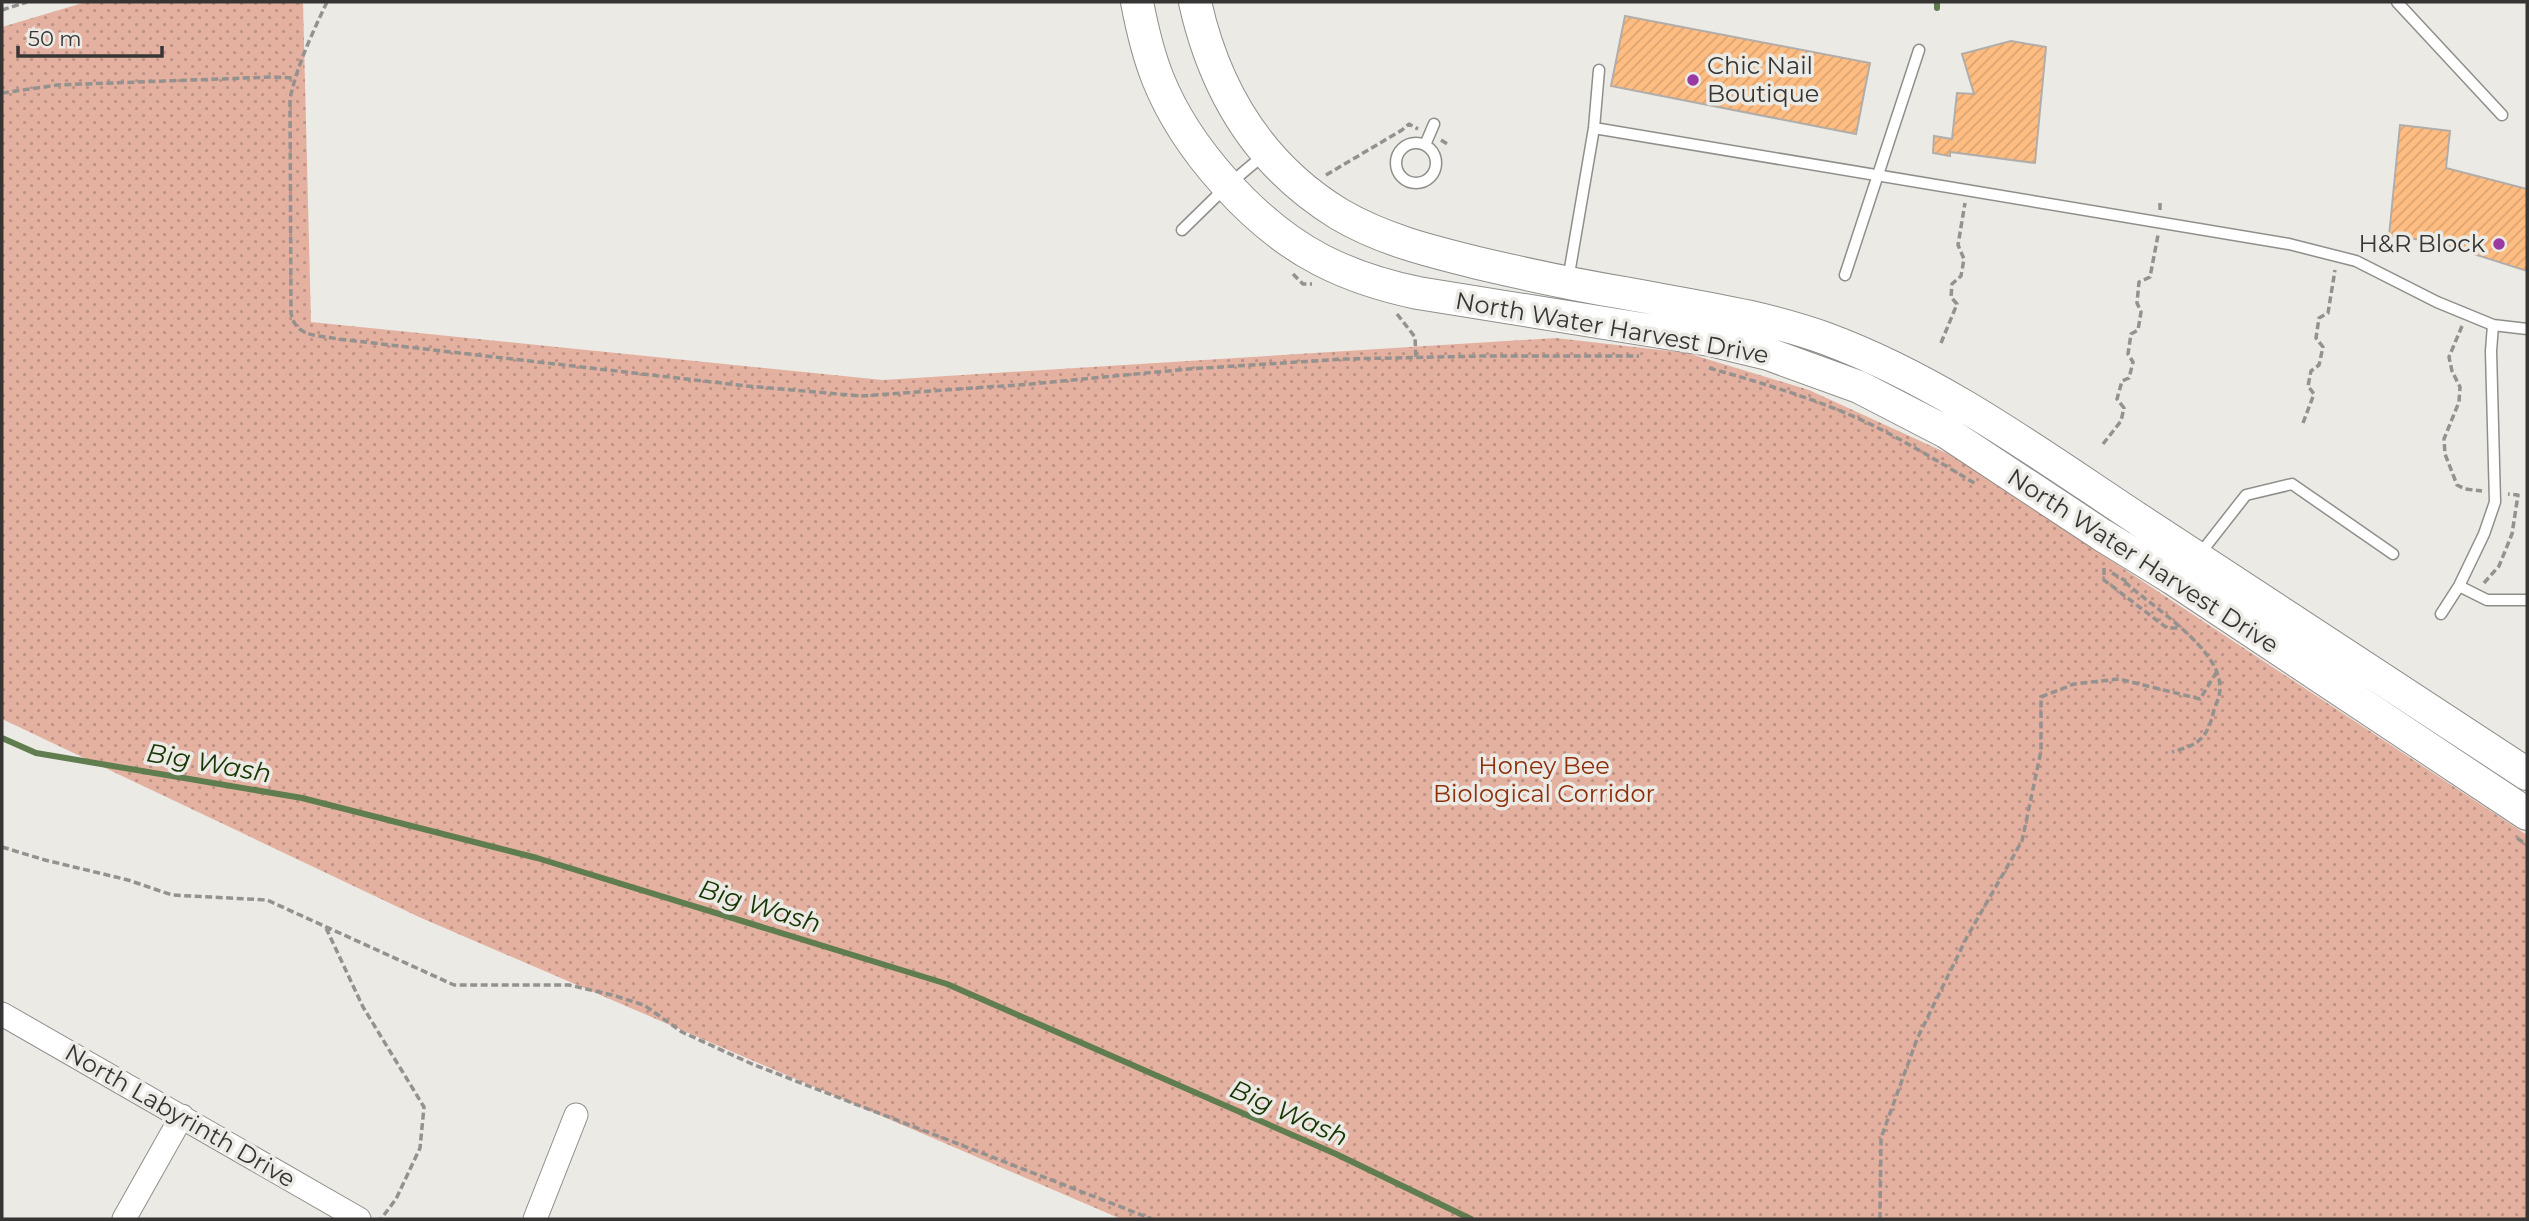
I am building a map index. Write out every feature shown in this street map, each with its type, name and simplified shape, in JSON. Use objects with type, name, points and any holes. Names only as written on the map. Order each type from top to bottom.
[{"type":"street","name":"North Water Harvest Drive","points":[[1137,2],[1149,54],[1168,101],[1190,137],[1228,185],[1273,228],[1320,260],[1384,286],[1710,340],[1768,354],[1812,368],[1901,407],[1946,432],[2172,578],[2522,826]]},
{"type":"street","name":"North Water Harvest Drive","points":[[1195,2],[1214,69],[1227,96],[1266,153],[1303,188],[1343,216],[1387,238],[1473,262],[1567,283],[1735,313],[1824,338],[1879,360],[1954,399],[2527,774]]},
{"type":"street","name":"North Labyrinth Drive","points":[[2,1014],[359,1219]]},
{"type":"street","points":[[535,1219],[576,1115]]},
{"type":"street","points":[[124,1219],[182,1116]]},
{"type":"lane","points":[[2397,2],[2502,115]]},
{"type":"lane","points":[[1845,275],[1919,50]]},
{"type":"lane","points":[[1567,283],[1594,128],[1598,70]]},
{"type":"lane","points":[[1594,128],[2289,244],[2356,261],[2493,325],[2527,329]]},
{"type":"lane","points":[[1182,230],[1266,153]]},
{"type":"lane","points":[[2441,614],[2459,586],[2484,534],[2495,502],[2491,351],[2493,325]]},
{"type":"lane","points":[[2197,558],[2246,495],[2292,484],[2393,554]]},
{"type":"lane","points":[[2459,586],[2487,600],[2527,600]]},
{"type":"path","points":[[2,10],[27,2]]},
{"type":"path","points":[[327,2],[307,43],[290,99],[290,313],[300,332],[338,339],[747,386],[861,396],[1345,359],[1498,355],[1651,357]]},
{"type":"path","points":[[2,93],[57,85],[295,78]]},
{"type":"path","points":[[1303,188],[1409,124],[1449,145]]},
{"type":"path","points":[[1941,343],[1956,304],[1951,297],[1952,284],[1961,276],[1964,259],[1958,245],[1967,190]]},
{"type":"path","points":[[2103,444],[2121,421],[2124,408],[2117,399],[2122,381],[2129,378],[2133,362],[2128,354],[2131,334],[2138,330],[2141,312],[2137,303],[2139,282],[2150,278],[2160,222],[2160,202]]},
{"type":"path","points":[[2303,423],[2314,394],[2308,386],[2311,371],[2319,365],[2323,347],[2316,338],[2319,318],[2328,313],[2338,256]]},
{"type":"path","points":[[2467,314],[2449,357],[2460,387],[2459,402],[2444,439],[2445,454],[2457,485],[2465,489],[2518,495],[2512,534],[2499,566],[2476,594]]},
{"type":"path","points":[[1700,365],[1774,387],[1865,422],[1901,439],[1978,485]]},
{"type":"path","points":[[2098,564],[2133,584]]},
{"type":"path","points":[[2104,568],[2104,580],[2167,628],[2180,628]]},
{"type":"path","points":[[2124,580],[2180,628],[2214,663],[2220,688],[2209,731],[2192,746],[2172,752]]},
{"type":"path","points":[[1880,1219],[1881,1138],[1917,1039],[1967,937],[2022,841],[2041,751],[2041,697],[2074,684],[2119,679],[2200,699],[2216,673]]},
{"type":"path","points":[[2522,826],[2527,845]]},
{"type":"path","points":[[2,847],[128,880],[172,895],[267,900],[454,985],[569,985],[644,1005],[681,1032],[752,1064],[1152,1219]]},
{"type":"path","points":[[326,926],[363,1007],[424,1107],[420,1148],[396,1199],[380,1219]]},
{"type":"green space","name":"Honey Bee Biological Corridor","points":[[86,2],[303,2],[311,322],[883,380],[1556,338],[1687,353],[1809,390],[1953,456],[2527,835],[2527,1219],[1121,1219],[419,917],[2,719],[2,27]]},
{"type":"building","points":[[1625,16],[1870,63],[1856,134],[1611,86]]},
{"type":"building","points":[[2011,41],[2046,47],[2035,163],[1950,152],[1950,156],[1933,153],[1934,136],[1952,139],[1957,93],[1974,94],[1962,54]]},
{"type":"building","points":[[2400,125],[2450,131],[2446,168],[2527,189],[2527,271],[2433,241],[2389,236]]},
{"type":"waterway","points":[[1937,2],[1937,8]]},
{"type":"waterway","name":"Big Wash","points":[[2,738],[36,753],[302,798],[537,858],[947,984],[1336,1154],[1471,1219]]},
{"type":"place","name":"Chic Nail Boutique","points":[[1693,80]]},
{"type":"place","name":"H&R Block","points":[[2499,244]]}]
